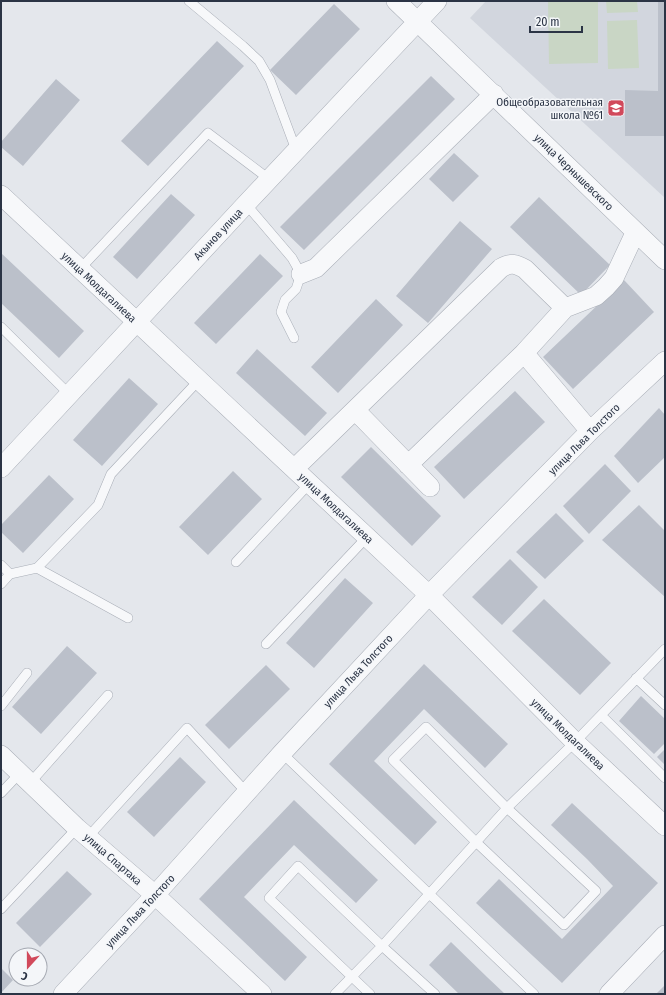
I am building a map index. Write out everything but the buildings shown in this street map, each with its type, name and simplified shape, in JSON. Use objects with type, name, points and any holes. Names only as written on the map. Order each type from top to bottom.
[{"type":"street","name":"улица Чернышевского","points":[[396,1],[494,94],[635,233],[665,260]]},
{"type":"street","name":"Акынов улица","points":[[1,468],[296,150],[437,1]]},
{"type":"street","points":[[301,274],[316,268],[494,94]]},
{"type":"street","name":"улица Молдагалиева","points":[[1,195],[429,594],[575,742],[665,826]]},
{"type":"street","points":[[408,465],[524,353],[565,308],[596,296],[606,287],[614,278],[635,233]]},
{"type":"street","points":[[294,469],[501,268],[506,265],[518,265],[525,269],[565,308]]},
{"type":"street","points":[[524,353],[590,431]]},
{"type":"street","name":"улица Льва Толстого","points":[[63,994],[429,594],[590,431],[665,361]]},
{"type":"street","points":[[355,410],[430,487]]},
{"type":"street","name":"улица Спартака","points":[[1,755],[83,833],[155,895],[262,994]]},
{"type":"street","points":[[609,994],[665,935]]},
{"type":"lane","points":[[189,1],[259,61],[270,80],[296,150]]},
{"type":"lane","points":[[80,269],[208,133],[269,179]]},
{"type":"lane","points":[[246,204],[292,258],[301,274],[296,289],[285,300],[281,312],[294,338]]},
{"type":"lane","points":[[1,327],[70,394]]},
{"type":"lane","points":[[1,584],[10,574],[37,568],[98,505],[110,474],[199,380]]},
{"type":"lane","points":[[236,562],[310,484]]},
{"type":"lane","points":[[266,644],[367,537]]},
{"type":"lane","points":[[1,565],[10,574]]},
{"type":"lane","points":[[37,568],[128,618]]},
{"type":"lane","points":[[335,994],[382,946],[507,808],[575,742],[665,649]]},
{"type":"lane","points":[[1,706],[27,673]]},
{"type":"lane","points":[[636,678],[665,706]]},
{"type":"lane","points":[[1,793],[25,778],[108,695]]},
{"type":"lane","points":[[601,715],[665,778]]},
{"type":"lane","points":[[426,727],[507,808],[596,891],[564,925],[476,842],[393,760],[426,727]]},
{"type":"lane","points":[[1,909],[83,833],[187,728],[247,793]]},
{"type":"lane","points":[[282,753],[534,994]]},
{"type":"lane","points":[[370,994],[268,898],[298,866],[435,994]]},
{"type":"shaded area","name":"Общеобразовательная школа №61","points":[[486,1],[665,1],[665,198],[470,18]]},
{"type":"green space","points":[[548,1],[598,1],[598,63],[549,64]]},
{"type":"green space","points":[[606,1],[637,1],[638,12],[607,13]]},
{"type":"green space","points":[[637,20],[639,68],[608,69],[607,21]]},
{"type":"place","name":"Общеобразовательная школа №61","points":[[616,108]]}]
